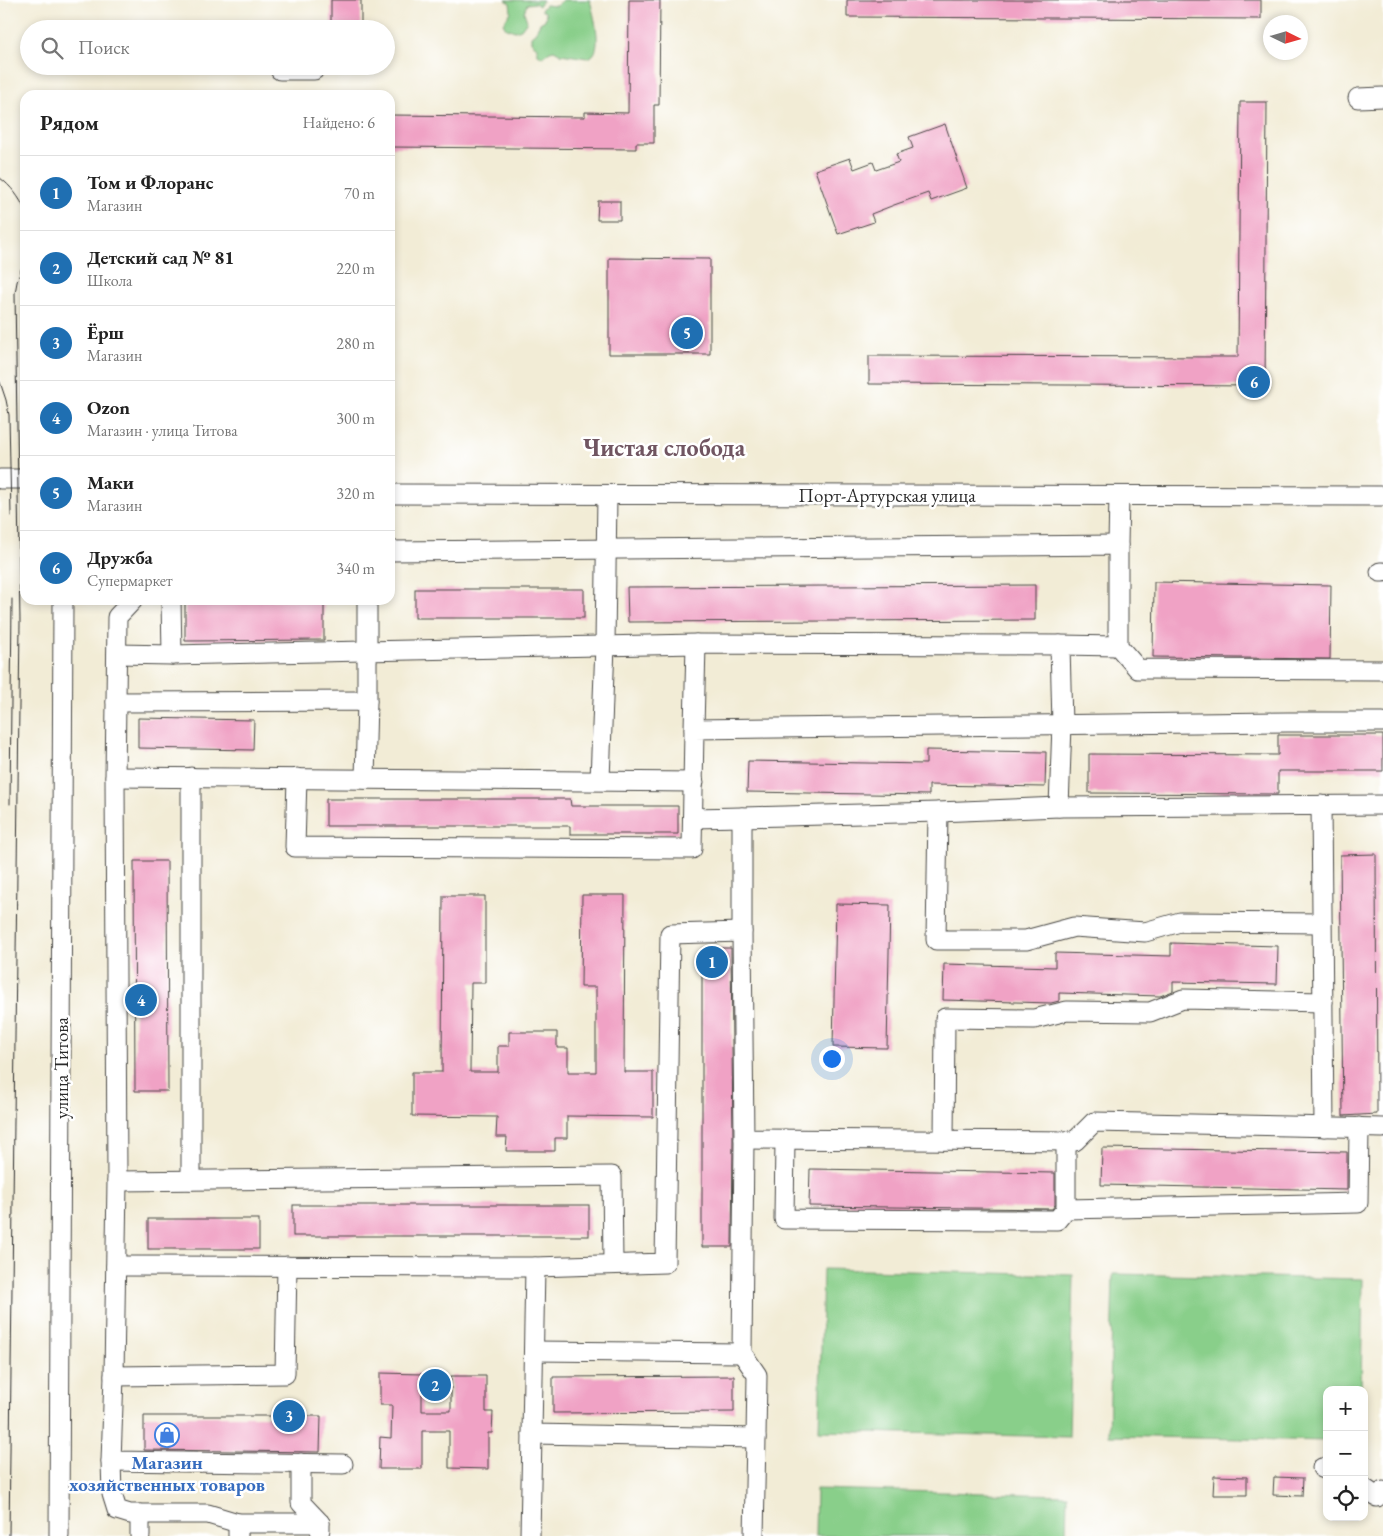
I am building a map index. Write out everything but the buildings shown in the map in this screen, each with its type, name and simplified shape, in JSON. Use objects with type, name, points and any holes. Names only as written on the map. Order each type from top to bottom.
[{"type":"street","points":[[1358,98],[1383,98]]},
{"type":"street","points":[[0,479],[20,479]]},
{"type":"street","name":"Порт-Артурская улица","points":[[395,494],[1383,496]]},
{"type":"street","points":[[600,780],[605,645],[607,494]]},
{"type":"street","points":[[1118,496],[1118,646],[1138,669],[1383,670]]},
{"type":"street","points":[[395,551],[1118,545]]},
{"type":"street","name":"улица Титова","points":[[59,1536],[63,605]]},
{"type":"street","points":[[129,605],[117,618],[116,654],[117,1182],[112,1494],[117,1510],[130,1514],[208,1514],[238,1530],[320,1530]]},
{"type":"street","points":[[171,605],[172,655]]},
{"type":"street","points":[[365,779],[367,605]]},
{"type":"street","points":[[116,654],[172,655],[696,644],[1118,646]]},
{"type":"street","points":[[297,778],[295,847],[692,849],[696,644]]},
{"type":"street","points":[[1059,807],[1062,725],[1060,645]]},
{"type":"street","points":[[116,702],[367,701]]},
{"type":"street","points":[[694,729],[1383,722]]},
{"type":"street","points":[[115,777],[694,782]]},
{"type":"street","points":[[191,777],[192,1180]]},
{"type":"street","points":[[1321,805],[1324,1126]]},
{"type":"street","points":[[693,818],[1059,807],[1383,805]]},
{"type":"street","points":[[938,812],[936,940],[1026,940],[1074,927],[1145,932],[1180,922],[1322,923]]},
{"type":"street","points":[[742,817],[744,1139],[742,1353],[757,1375],[754,1536]]},
{"type":"street","points":[[116,1266],[535,1267],[666,1263],[670,934],[742,932]]},
{"type":"street","points":[[944,1140],[945,1018],[1034,1020],[1067,1011],[1150,1012],[1182,999],[1323,1002]]},
{"type":"street","points":[[744,1139],[1075,1141],[1094,1122],[1383,1128]]},
{"type":"street","points":[[1066,1208],[1358,1203],[1359,1127]]},
{"type":"street","points":[[785,1139],[784,1219],[1057,1220],[1066,1208],[1066,1141]]},
{"type":"street","points":[[117,1182],[612,1176],[613,1264]]},
{"type":"street","points":[[114,1376],[285,1374],[287,1266]]},
{"type":"street","points":[[530,1536],[535,1267]]},
{"type":"street","points":[[534,1351],[742,1353]]},
{"type":"street","points":[[532,1434],[756,1438]]},
{"type":"street","points":[[112,1461],[343,1464]]},
{"type":"street","points":[[301,1463],[300,1503],[320,1530]]},
{"type":"street","points":[[1368,1491],[1377,1497],[1383,1491]]},
{"type":"street","points":[[140,1514],[140,1536]]},
{"type":"green space","points":[[506,0],[543,0],[539,6],[535,3],[527,4],[524,12],[527,21],[521,29],[515,31],[506,28],[503,23],[511,12],[510,3]]},
{"type":"green space","points":[[563,0],[590,0],[597,42],[593,55],[587,58],[561,54],[554,50],[542,57],[537,53],[537,47],[531,42],[531,36],[535,33],[540,23],[545,20],[545,12],[541,10],[545,5],[556,6]]},
{"type":"green space","points":[[823,1269],[1073,1275],[1069,1437],[819,1431]]},
{"type":"green space","points":[[1113,1274],[1363,1279],[1361,1386],[1323,1386],[1323,1441],[1109,1436]]},
{"type":"green space","points":[[816,1489],[1067,1495],[1066,1536],[815,1536]]},
{"type":"tram line","points":[[0,178],[20,200]]},
{"type":"tram line","points":[[9,1536],[20,623],[15,293],[20,273]]},
{"type":"tram line","points":[[0,382],[9,415],[11,516]]},
{"type":"tram line","points":[[10,804],[12,599]]},
{"type":"place","name":"Маки","points":[[687,333]]},
{"type":"place","name":"Дружба","points":[[1254,382]]},
{"type":"place","name":"Том и Флоранс","points":[[712,962]]},
{"type":"place","name":"Ozon","points":[[141,1000]]},
{"type":"place","name":"Детский сад № 81","points":[[435,1385]]},
{"type":"place","name":"Ёрш","points":[[289,1416]]},
{"type":"place","name":"Магазин хозяйственных товаров","points":[[167,1435]]},
{"type":"district","name":"Чистая слобода","points":[[664,447]]}]
